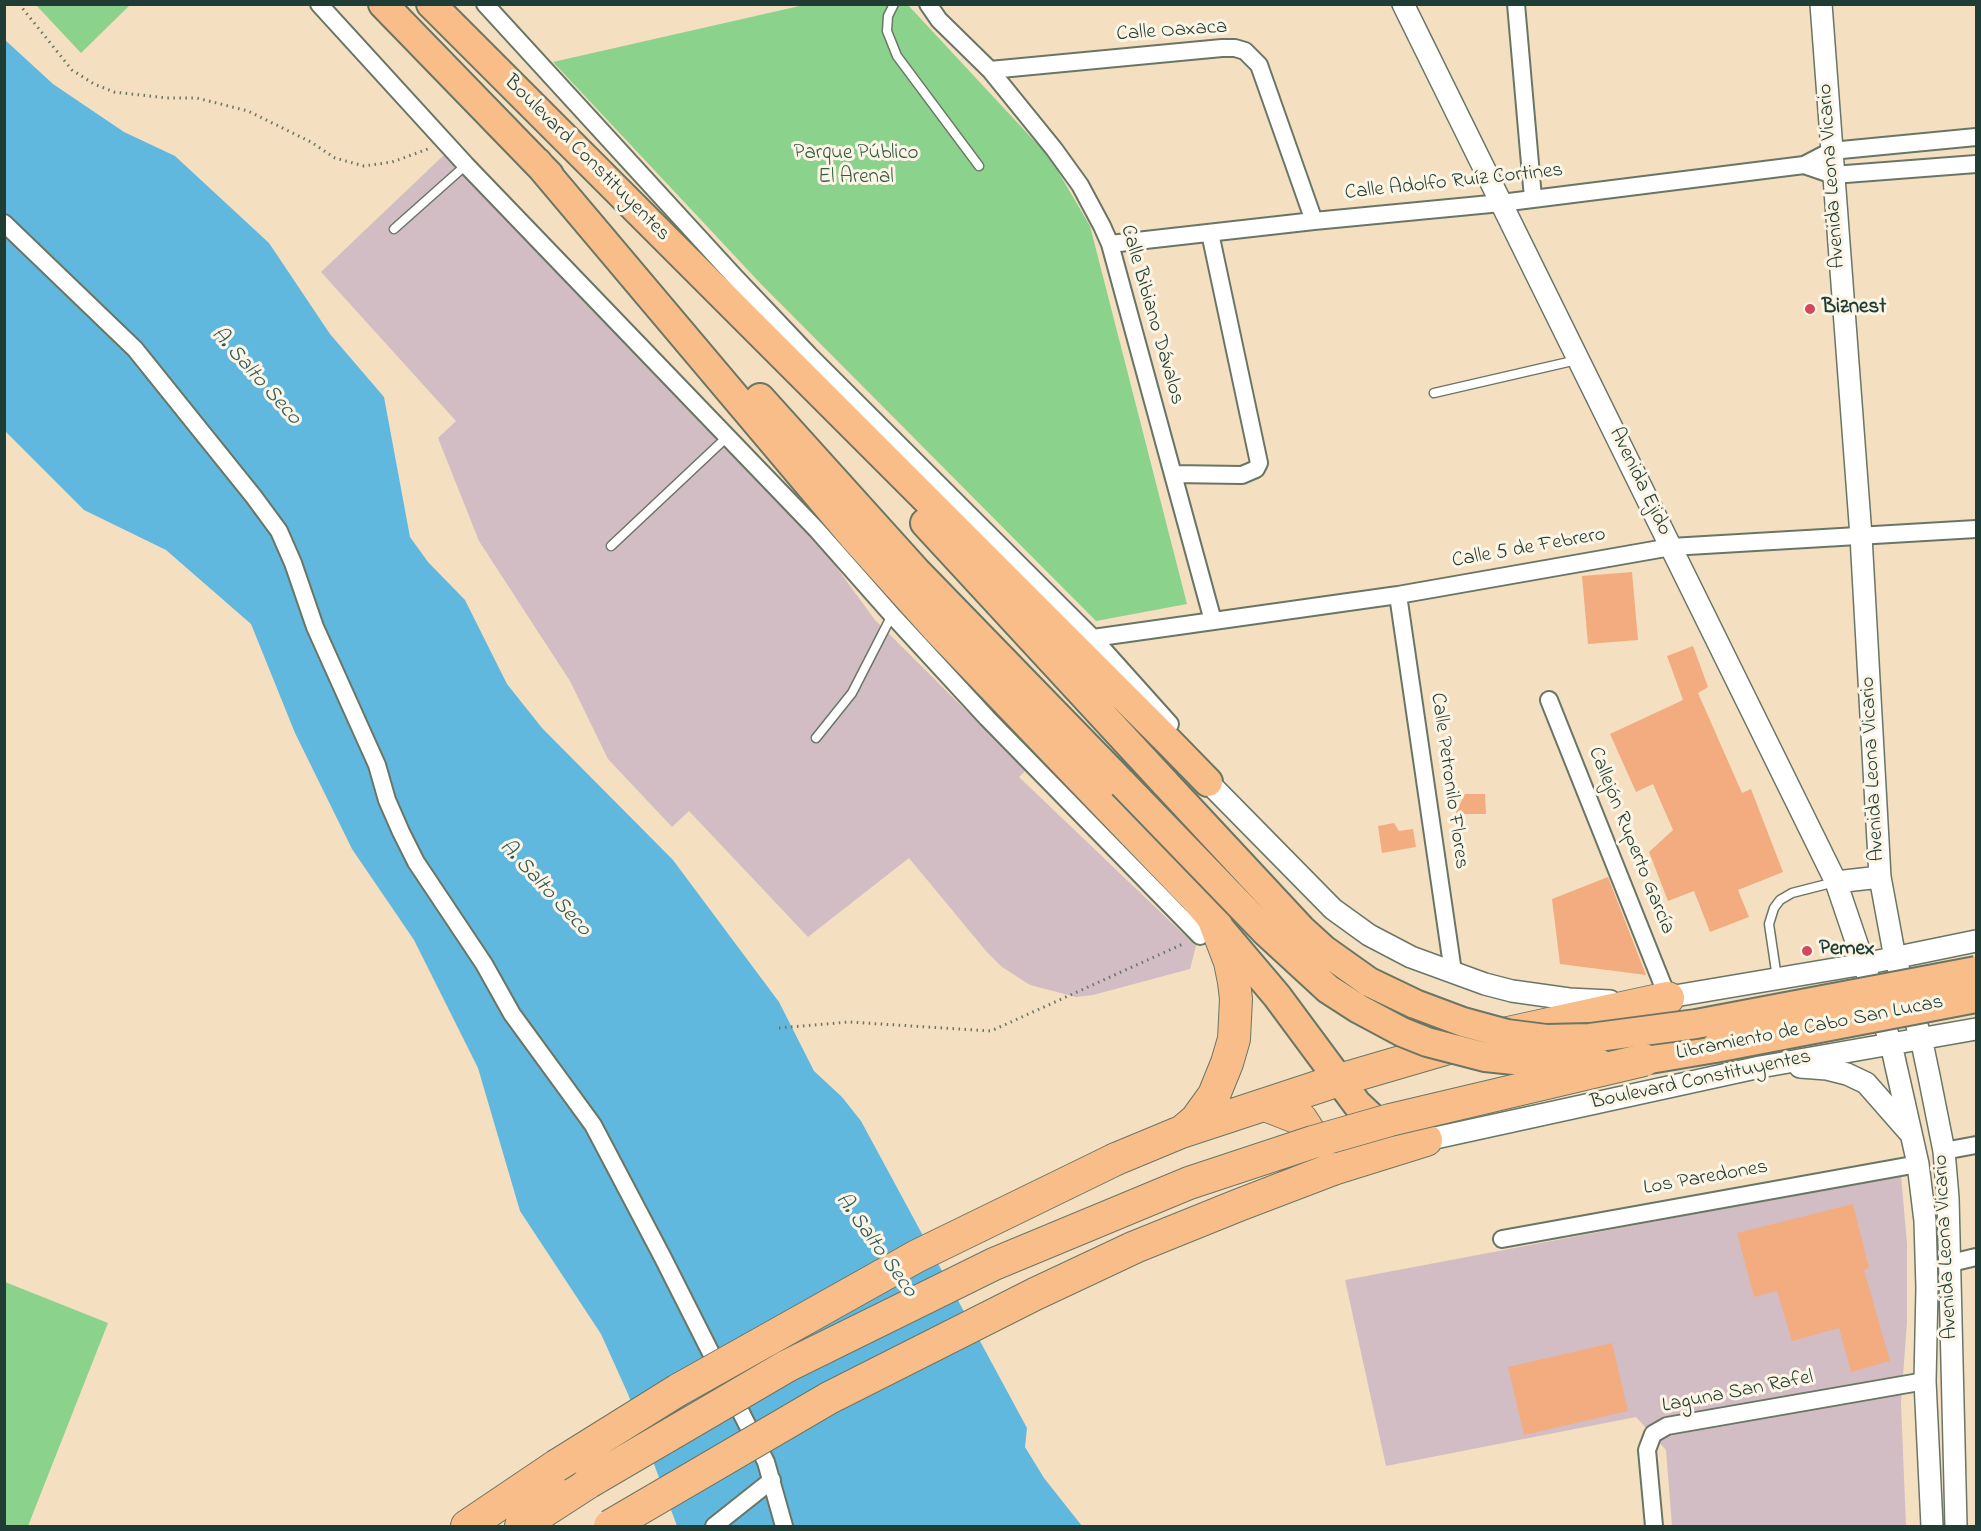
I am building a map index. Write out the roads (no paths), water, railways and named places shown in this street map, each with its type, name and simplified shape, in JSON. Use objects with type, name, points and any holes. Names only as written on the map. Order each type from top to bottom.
[{"type":"highway","name":"Boulevard Constituyentes","points":[[383,4],[425,13],[741,314]]},
{"type":"highway","name":"Boulevard Constituyentes","points":[[425,13],[537,162]]},
{"type":"highway","name":"Libramiento de Cabo San Lucas","points":[[537,162],[734,368],[916,571],[1266,932],[1328,989],[1381,1022],[1426,1042],[1485,1057],[1584,1065],[1644,1060],[1977,998]]},
{"type":"highway","points":[[537,162],[891,580],[1207,928],[1277,996],[1357,1104],[1381,1125],[1402,1136],[1426,1140]]},
{"type":"highway","points":[[741,314],[1208,782]]},
{"type":"highway","points":[[741,314],[862,454],[1007,615],[1300,929],[1324,950],[1369,982],[1415,1004],[1463,1022],[1496,1031],[1546,1039],[1590,1038],[1696,1024],[1977,971]]},
{"type":"highway","points":[[1181,1132],[1196,1120],[1214,1095],[1234,1039],[1236,999],[1230,963],[1207,928]]},
{"type":"highway","points":[[467,1527],[556,1466],[678,1390],[917,1256],[1116,1159],[1181,1132],[1339,1080],[1476,1040],[1668,998]]},
{"type":"highway","points":[[521,1527],[589,1482],[787,1366],[994,1264],[1189,1183],[1313,1142],[1390,1120],[1644,1060]]},
{"type":"highway","points":[[1265,1105],[1301,1119],[1310,1133],[1310,1154],[1304,1170],[1293,1184]]},
{"type":"highway","points":[[610,1527],[830,1398],[1035,1294],[1135,1247],[1293,1184],[1426,1140]]},
{"type":"street","points":[[319,4],[466,165],[816,529],[987,718],[1207,928]]},
{"type":"street","points":[[485,4],[752,295],[1093,638],[1207,766],[1210,776],[1208,782],[1332,909],[1369,935],[1411,957],[1485,984],[1541,996],[1600,1002],[1668,998],[1864,964],[1975,941]]},
{"type":"street","name":"Calle Bibiano Dávalos","points":[[928,4],[946,27],[990,70],[1054,149],[1080,184],[1110,244],[1214,621]]},
{"type":"street","name":"Avenida Ejido","points":[[1403,4],[1836,882],[1864,964]]},
{"type":"street","points":[[1516,4],[1533,198]]},
{"type":"street","name":"Avenida Leona Vicario","points":[[1821,4],[1861,536],[1880,877],[1895,958],[1921,1038],[1944,1151],[1951,1263],[1956,1527]]},
{"type":"street","name":"Calle Oaxaca","points":[[990,70],[1222,48],[1245,51],[1259,65],[1314,220]]},
{"type":"street","name":"Calle Adolfo Ruíz Cortines","points":[[1110,244],[1314,220],[1501,203],[1804,165],[1831,151],[1977,137]]},
{"type":"street","name":"Calle Adolfo Ruíz Cortines","points":[[1804,165],[1833,176],[1977,164]]},
{"type":"street","points":[[4,224],[135,349],[279,531],[293,563],[315,627],[377,765],[387,800],[416,862],[484,964],[512,1014],[593,1125],[766,1462],[784,1527]]},
{"type":"street","points":[[1173,474],[1242,475],[1256,469],[1259,463],[1210,233]]},
{"type":"street","name":"Calle 5 de Febrero","points":[[1093,638],[1398,595],[1671,547],[1977,529]]},
{"type":"street","name":"Calle Petronilo Flores","points":[[1398,595],[1453,972]]},
{"type":"street","name":"Callejón Ruperto García","points":[[1549,700],[1668,998]]},
{"type":"street","points":[[1836,882],[1880,877]]},
{"type":"street","points":[[1975,941],[1961,950],[1950,963],[1945,990],[1952,1004],[1963,1015],[1977,1023]]},
{"type":"street","name":"Avenida Leona Vicario","points":[[1864,964],[1891,1044],[1918,1164],[1925,1221],[1927,1288],[1925,1381],[1932,1527]]},
{"type":"street","points":[[1725,987],[1735,988],[1755,1000],[1765,1012],[1770,1023],[1771,1037],[1766,1051],[1751,1068]]},
{"type":"street","name":"Boulevard Constituyentes","points":[[1426,1140],[1751,1068],[1977,1029]]},
{"type":"street","points":[[1751,1068],[1827,1069],[1847,1074],[1866,1083],[1911,1134]]},
{"type":"street","points":[[1944,1151],[1977,1145]]},
{"type":"street","name":"Los Paredones","points":[[1502,1239],[1918,1164]]},
{"type":"street","points":[[1951,1263],[1977,1257]]},
{"type":"street","name":"Laguna San Rafel","points":[[1653,1527],[1647,1450],[1653,1434],[1667,1426],[1925,1381]]},
{"type":"street","points":[[714,1527],[772,1480]]},
{"type":"lane","points":[[894,4],[888,16],[887,31],[897,56],[979,166]]},
{"type":"lane","points":[[394,229],[466,165]]},
{"type":"lane","points":[[1434,393],[1579,360]]},
{"type":"lane","points":[[611,546],[727,437]]},
{"type":"lane","points":[[816,738],[852,693],[892,615]]},
{"type":"lane","points":[[1777,979],[1769,924],[1774,908],[1780,900],[1792,893],[1836,882]]},
{"type":"water","name":"A. Salto Seco","points":[[4,39],[53,84],[124,132],[175,156],[269,243],[330,334],[384,397],[410,537],[428,562],[465,600],[507,684],[542,728],[673,860],[779,1002],[814,1071],[842,1097],[861,1121],[1027,1428],[1025,1447],[1044,1478],[1082,1526],[677,1526],[628,1394],[601,1334],[520,1211],[478,1068],[414,940],[352,849],[295,733],[251,624],[166,550],[84,510],[5,431]]},
{"type":"place","name":"Biznest","points":[[1810,309]]},
{"type":"place","name":"Pemex","points":[[1807,951]]},
{"type":"park label","name":"Parque Público El Arenal","points":[[856,167]]}]
